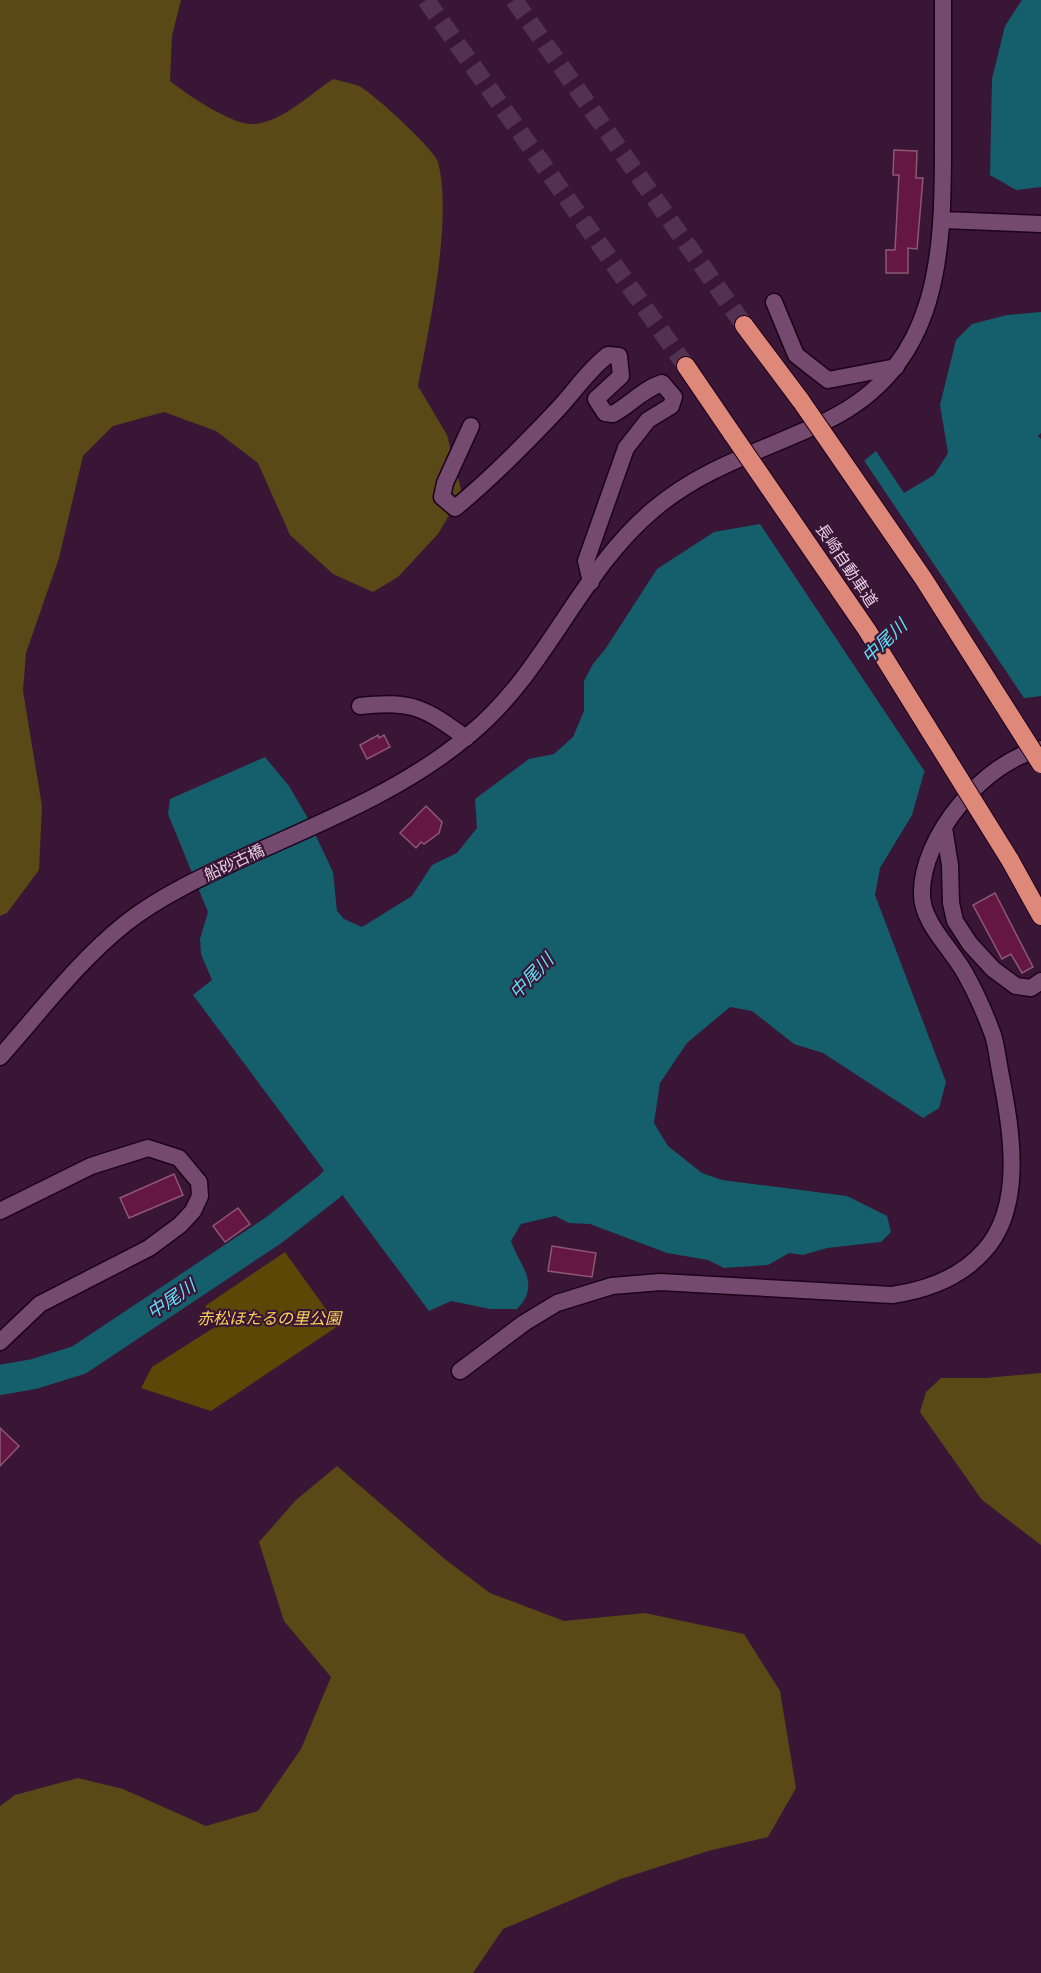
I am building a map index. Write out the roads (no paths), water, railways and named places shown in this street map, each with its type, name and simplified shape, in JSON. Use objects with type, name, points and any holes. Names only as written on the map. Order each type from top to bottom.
[{"type":"highway","points":[[744,325],[801,401],[923,578],[1041,764]]},
{"type":"highway","name":"長崎自動車道","points":[[686,366],[867,630],[1010,860],[1041,916]]},
{"type":"street","name":"船砂古橋","points":[[0,1057],[78,967],[128,922],[200,878],[345,812],[411,775],[466,738],[507,699],[541,656],[608,557],[644,517],[670,495],[710,470],[831,418],[861,400],[896,367],[924,317],[933,290],[943,220],[943,0]]},
{"type":"street","points":[[943,220],[1041,224]]},
{"type":"street","points":[[774,302],[796,356],[828,380],[896,367]]},
{"type":"street","points":[[471,426],[445,483],[442,497],[455,508],[509,460],[560,407],[594,365],[608,355],[619,356],[621,376],[596,399],[605,413],[613,414],[629,405],[650,387],[662,382],[668,389],[674,397],[671,406],[648,420],[626,448],[586,561],[591,582]]},
{"type":"street","points":[[360,706],[411,705],[429,711],[466,738]]},
{"type":"street","points":[[460,1371],[524,1323],[557,1303],[612,1286],[660,1282],[892,1295],[922,1291],[942,1282],[985,1251],[996,1234],[1005,1209],[1011,1180],[1011,1150],[1006,1100],[994,1037],[967,975],[936,933],[921,896],[925,867],[951,813],[973,788],[1029,751],[1041,749]]},
{"type":"street","points":[[944,828],[950,866],[951,903],[955,921],[993,969],[1016,986],[1030,988],[1041,981]]},
{"type":"street","points":[[0,1211],[91,1166],[148,1148],[179,1158],[199,1182],[200,1196],[193,1211],[180,1225],[149,1248],[40,1304],[0,1342]]},
{"type":"water","points":[[1022,0],[1041,0],[1041,187],[1016,190],[990,175],[992,79],[1005,26]]},
{"type":"water","points":[[1041,312],[1041,433],[1038,436],[1041,439],[1041,696],[1010,700],[949,733],[924,773],[912,815],[880,868],[875,895],[946,1082],[939,1108],[923,1118],[823,1053],[794,1044],[752,1011],[730,1007],[687,1043],[660,1083],[654,1123],[668,1146],[702,1173],[722,1180],[847,1196],[887,1216],[891,1232],[881,1242],[827,1248],[803,1255],[789,1253],[768,1265],[724,1268],[708,1260],[667,1253],[590,1224],[569,1223],[555,1216],[521,1224],[511,1241],[528,1283],[528,1291],[517,1309],[490,1309],[451,1301],[429,1311],[193,995],[212,980],[201,954],[200,939],[208,912],[168,814],[170,799],[265,757],[289,786],[306,815],[333,872],[337,911],[344,919],[362,927],[412,896],[432,865],[457,853],[477,828],[475,799],[529,759],[554,754],[573,737],[584,711],[584,681],[657,569],[714,532],[776,521],[815,501],[876,451],[904,493],[934,475],[948,453],[940,405],[956,340],[972,324],[1007,315]]},
{"type":"waterway","name":"中尾川","points":[[0,1380],[34,1374],[79,1360],[274,1230],[329,1187],[362,1153]]},
{"type":"tunnel","points":[[426,0],[686,366]]},
{"type":"tunnel","points":[[514,0],[744,325]]},
{"type":"park label","name":"赤松ほたるの里公園","points":[[269,1318]]}]
